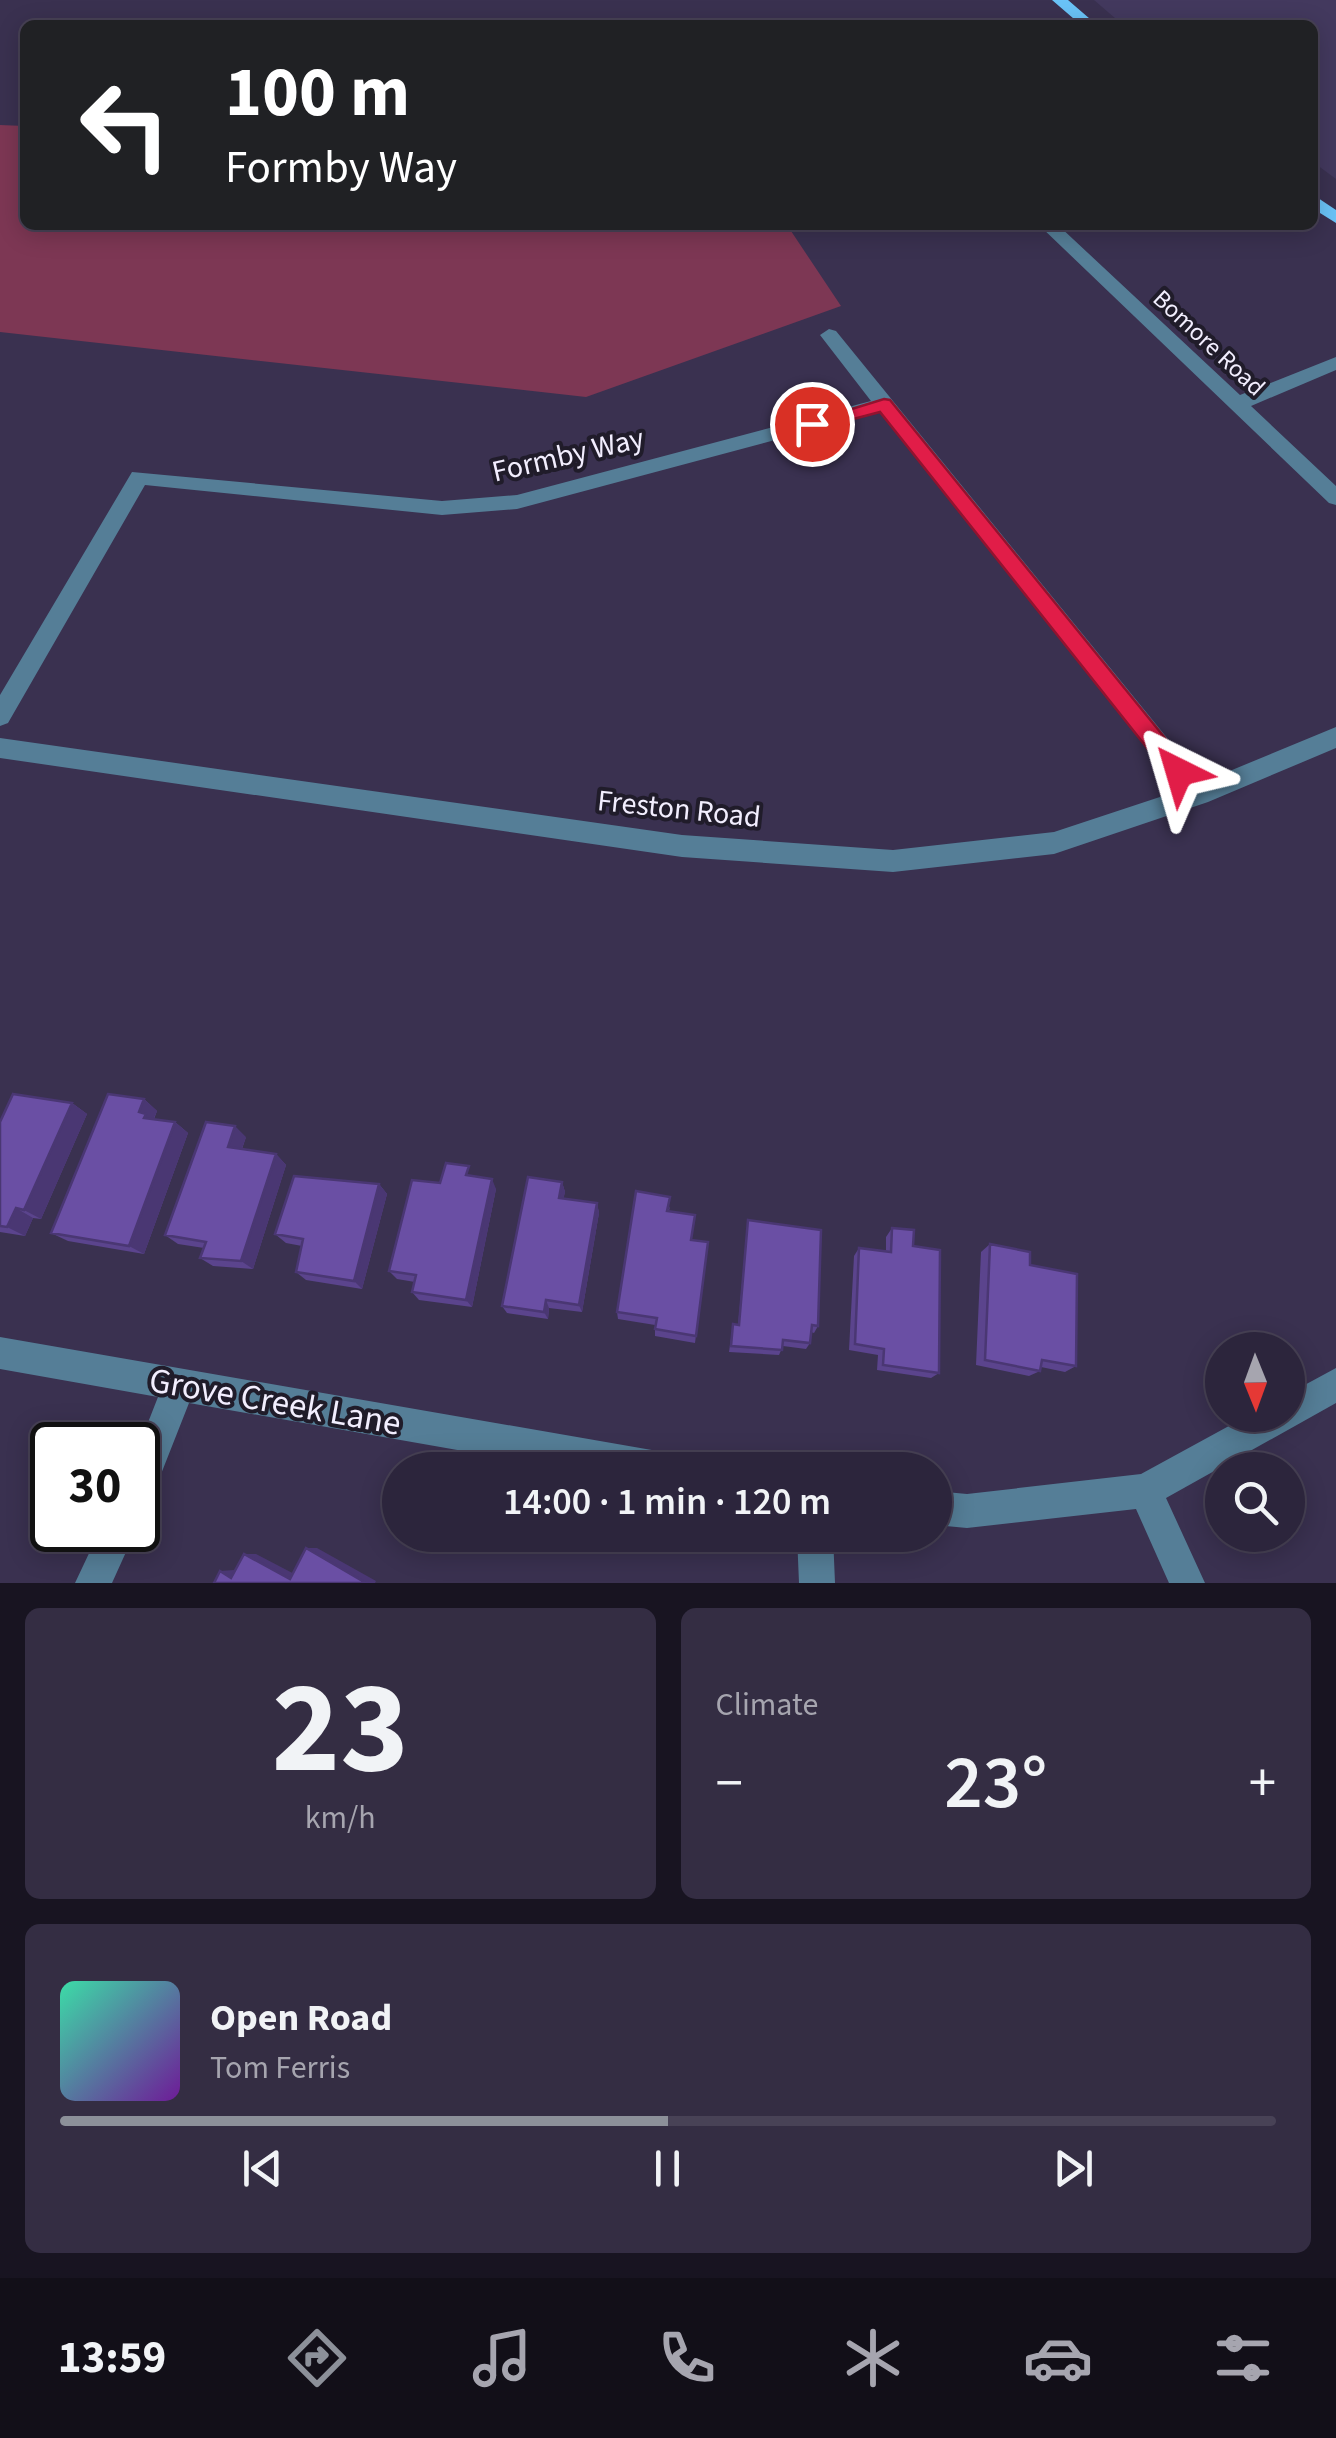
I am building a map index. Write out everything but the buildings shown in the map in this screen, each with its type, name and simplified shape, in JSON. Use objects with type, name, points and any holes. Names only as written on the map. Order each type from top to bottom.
[{"type":"main road","points":[[1060,0],[1084,20]]},
{"type":"street","name":"Bomore Road","points":[[1053,230],[1336,498]]},
{"type":"street","points":[[829,336],[1199,796]]},
{"type":"street","points":[[1237,404],[1336,363]]},
{"type":"street","name":"Formby Way","points":[[0,716],[139,478],[442,508],[517,502],[884,404]]},
{"type":"street","name":"Freston Road","points":[[0,748],[682,846],[894,862],[1054,843],[1199,796],[1336,737]]},
{"type":"street","name":"Grove Creek Lane","points":[[0,1353],[564,1452]]},
{"type":"street","points":[[1305,1403],[1336,1385]]},
{"type":"street","points":[[160,1434],[179,1386]]},
{"type":"street","points":[[952,1510],[1145,1491],[1252,1432]]},
{"type":"street","points":[[1145,1491],[1187,1583]]},
{"type":"street","points":[[92,1583],[107,1552]]},
{"type":"street","points":[[816,1552],[817,1583]]},
{"type":"shaded area","points":[[1094,0],[1336,0],[1336,179],[1318,166],[1318,20],[1117,20]]},
{"type":"shaded area","points":[[0,125],[20,126],[20,230],[790,230],[841,306],[586,397],[0,332]]},
{"type":"route","points":[[812,424],[884,404],[1179,772]]}]
